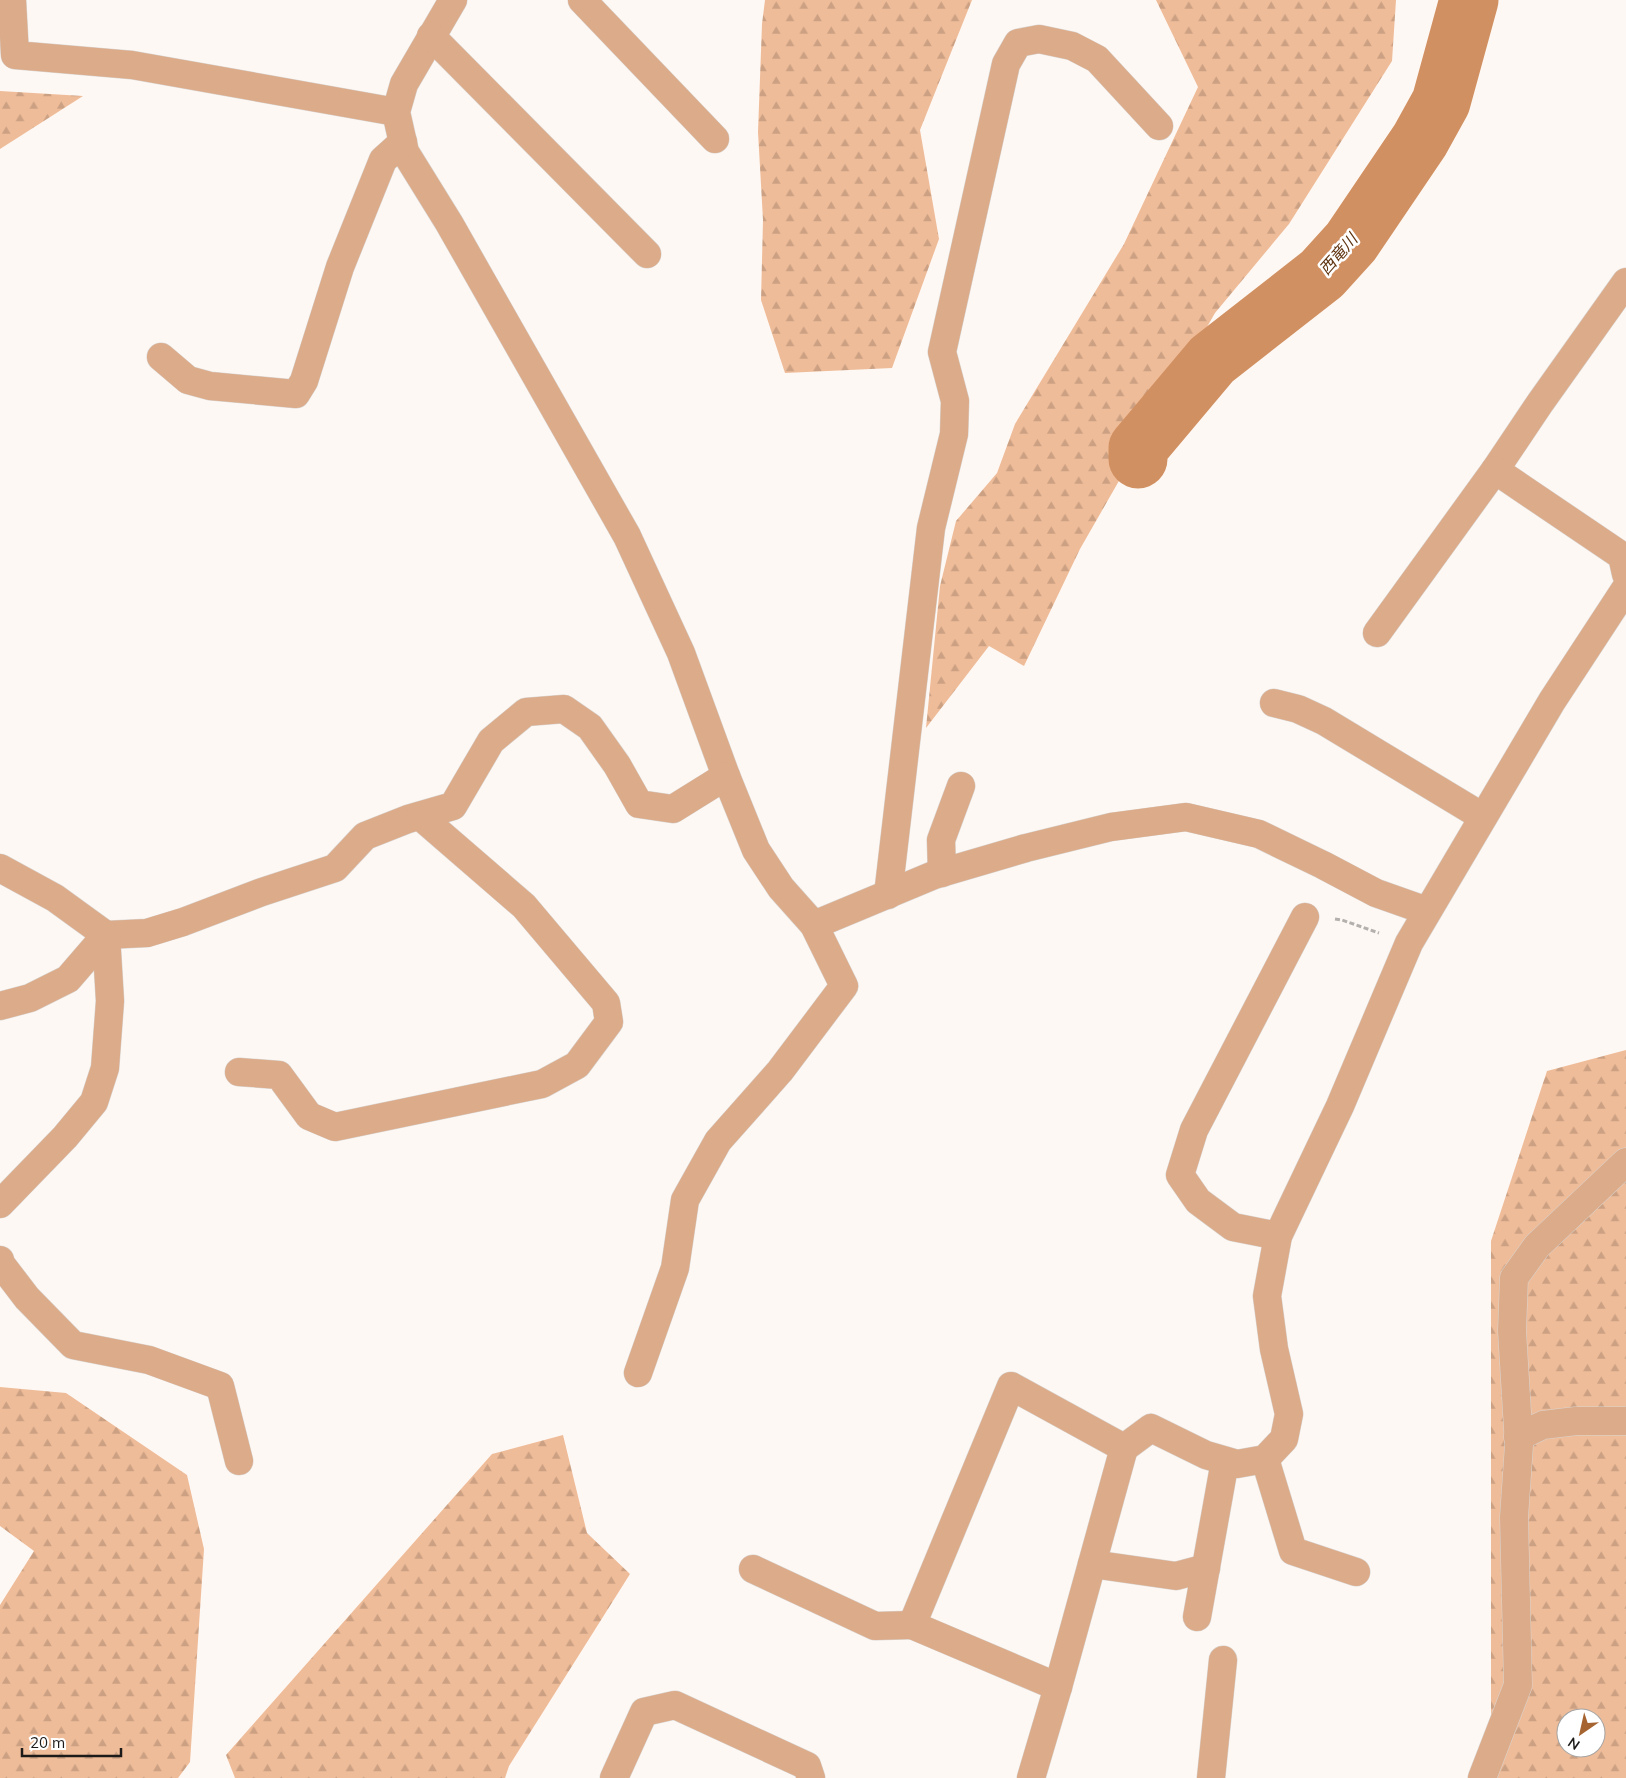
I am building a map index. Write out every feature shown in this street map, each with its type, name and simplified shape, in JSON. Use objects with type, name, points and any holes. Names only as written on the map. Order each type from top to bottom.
[{"type":"street","points":[[12,0],[15,55],[132,65],[396,112]]},
{"type":"street","points":[[453,0],[404,84],[396,112],[405,152],[450,222],[627,536],[681,653],[726,776],[756,850],[781,888],[814,925],[844,986],[780,1072],[718,1141],[685,1200],[675,1268],[638,1373]]},
{"type":"street","points":[[582,0],[715,139]]},
{"type":"street","points":[[431,36],[647,254]]},
{"type":"street","points":[[888,895],[931,528],[954,434],[955,401],[942,352],[1006,64],[1018,43],[1039,39],[1072,46],[1097,58],[1159,126]]},
{"type":"street","points":[[161,357],[188,380],[210,386],[296,394],[304,381],[340,267],[383,160],[403,142]]},
{"type":"street","points":[[1377,633],[1626,282]]},
{"type":"street","points":[[1494,470],[1622,556],[1626,574]]},
{"type":"street","points":[[1031,1778],[1124,1448],[1151,1428],[1206,1455],[1237,1464],[1265,1458],[1284,1439],[1289,1414],[1274,1349],[1267,1296],[1278,1236],[1340,1106],[1409,943],[1552,701],[1626,588]]},
{"type":"street","points":[[1274,703],[1324,720],[1483,817]]},
{"type":"street","points":[[0,868],[55,898],[106,935],[148,933],[335,868],[365,836],[453,806],[491,740],[526,712],[564,709],[590,727],[617,765],[639,804],[673,809],[726,776]]},
{"type":"street","points":[[942,873],[941,840],[960,786]]},
{"type":"street","points":[[239,1072],[278,1074],[309,1116],[335,1127],[542,1084],[576,1065],[610,1022],[606,1003],[524,906],[420,816]]},
{"type":"street","points":[[814,925],[942,873],[1026,848],[1111,827],[1186,817],[1259,834],[1376,893],[1428,911]]},
{"type":"street","points":[[1278,1236],[1234,1227],[1198,1201],[1180,1175],[1194,1130],[1305,917]]},
{"type":"street","points":[[0,1006],[30,998],[68,979],[106,935]]},
{"type":"street","points":[[0,1204],[65,1137],[94,1102],[105,1068],[110,1001],[106,935]]},
{"type":"street","points":[[1482,1778],[1518,1686],[1514,1517],[1518,1437],[1512,1331],[1514,1278],[1537,1246],[1626,1162]]},
{"type":"street","points":[[0,1260],[1,1264],[27,1298],[73,1346],[149,1360],[220,1386],[239,1461]]},
{"type":"street","points":[[912,1625],[1011,1386],[1124,1448]]},
{"type":"street","points":[[1518,1437],[1543,1425],[1576,1421],[1626,1421]]},
{"type":"street","points":[[1265,1458],[1293,1551],[1356,1572]]},
{"type":"street","points":[[1197,1617],[1225,1461]]},
{"type":"street","points":[[1092,1564],[1176,1576],[1206,1568]]},
{"type":"street","points":[[752,1569],[875,1626],[912,1625],[1058,1687]]},
{"type":"street","points":[[1211,1778],[1223,1660]]},
{"type":"street","points":[[614,1778],[644,1712],[675,1705],[807,1766],[811,1778]]},
{"type":"path","points":[[1305,917],[1342,920],[1409,943]]},
{"type":"green space","points":[[765,0],[972,0],[920,130],[939,239],[892,368],[785,373],[761,300],[763,220],[758,132],[762,24]]},
{"type":"green space","points":[[1156,0],[1396,0],[1392,61],[1289,224],[1215,313],[1080,549],[1024,666],[989,646],[926,728],[940,586],[956,521],[997,473],[1015,424],[1124,244],[1198,87]]},
{"type":"green space","points":[[0,91],[83,96],[0,149]]},
{"type":"green space","points":[[1626,1050],[1626,1778],[1491,1778],[1491,1241],[1547,1071]]},
{"type":"green space","points":[[0,1387],[66,1393],[187,1475],[204,1549],[190,1762],[178,1778],[0,1778],[0,1605],[34,1551],[0,1526]]},
{"type":"green space","points":[[563,1435],[587,1533],[630,1574],[509,1766],[505,1778],[235,1778],[226,1755],[492,1454]]},
{"type":"waterway","name":"西竜川","points":[[1138,459],[1138,448],[1212,360],[1322,274],[1351,242],[1420,140],[1441,102],[1469,0]]}]
